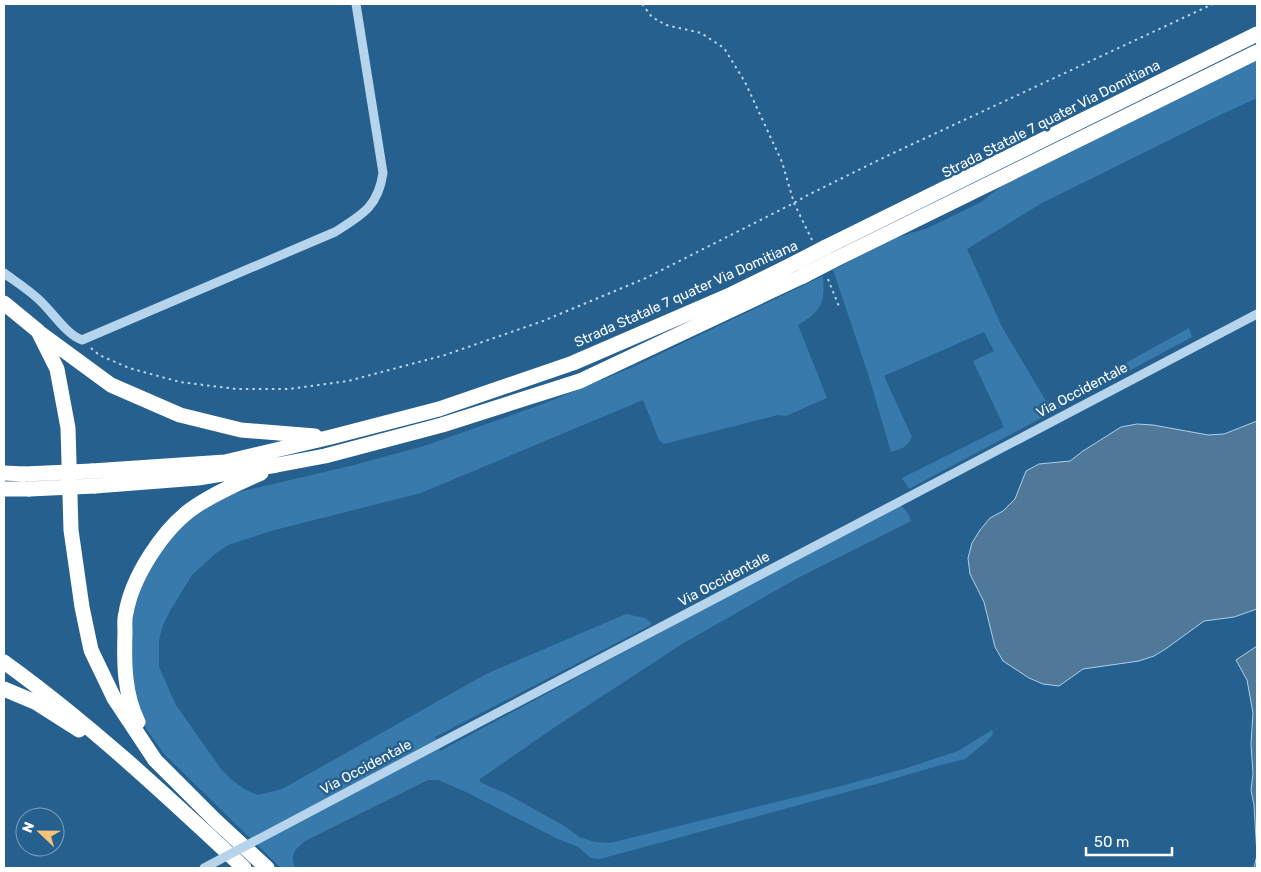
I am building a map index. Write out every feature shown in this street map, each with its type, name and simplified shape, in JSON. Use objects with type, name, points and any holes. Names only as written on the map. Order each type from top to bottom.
[{"type":"highway","name":"Strada Statale 7 quater Via Domitiana","points":[[4,489],[29,490],[198,478],[326,456],[442,425],[580,381],[800,269],[826,247],[1257,34]]},
{"type":"highway","name":"Strada Statale 7 quater Via Domitiana","points":[[4,473],[92,471],[225,462],[439,409],[573,363],[728,296],[800,269],[832,262],[1257,52]]},
{"type":"highway","points":[[4,303],[38,331],[111,385],[180,415],[242,430],[331,437]]},
{"type":"highway","points":[[38,331],[57,369],[68,428],[71,530],[82,607],[91,650],[114,698],[155,760],[215,820],[267,868]]},
{"type":"highway","points":[[155,760],[131,708],[125,675],[126,613],[135,582],[153,552],[169,531],[192,508],[277,465]]},
{"type":"highway","points":[[4,662],[44,691],[135,767],[244,868]]},
{"type":"highway","points":[[4,689],[35,702],[135,767]]},
{"type":"street","points":[[4,274],[37,297],[69,331],[82,340],[335,232],[361,215],[375,200],[381,186],[382,173],[356,4]]},
{"type":"street","name":"Via Occidentale","points":[[204,868],[1257,314]]},
{"type":"path","points":[[642,4],[652,17],[666,25],[701,33],[724,48],[745,82],[782,162],[794,203]]},
{"type":"path","points":[[82,340],[99,355],[128,368],[180,382],[236,389],[289,389],[348,381],[445,355],[543,321],[646,278],[794,203],[808,194],[1212,4]]},
{"type":"shaded area","points":[[1257,60],[1257,98],[1042,203],[967,249],[1002,327],[1046,401],[1055,402],[1189,328],[1192,337],[909,489],[902,478],[1004,427],[973,361],[994,351],[984,332],[884,376],[912,437],[904,447],[891,452],[869,377],[833,270],[895,238],[928,228],[981,202],[1016,178]]},
{"type":"shaded area","points":[[823,276],[823,293],[820,305],[812,315],[798,325],[827,398],[786,416],[778,415],[664,444],[659,440],[643,400],[421,493],[271,531],[228,545],[192,575],[170,611],[163,625],[159,640],[159,667],[176,705],[221,769],[244,789],[258,795],[282,789],[486,674],[626,614],[645,618],[651,622],[651,625],[435,737],[440,751],[901,505],[908,513],[911,521],[794,580],[682,644],[555,727],[480,779],[480,782],[507,794],[566,827],[579,837],[595,842],[610,843],[907,768],[958,751],[992,730],[993,734],[988,740],[965,759],[600,859],[591,858],[578,847],[556,838],[466,792],[438,780],[428,780],[305,841],[294,853],[295,868],[281,868],[165,755],[147,730],[140,716],[126,653],[139,583],[177,529],[216,501],[235,493],[354,465],[424,446],[543,404],[635,366]]},
{"type":"shaded area","points":[[1257,421],[1257,609],[1234,617],[1204,621],[1154,656],[1139,661],[1083,669],[1059,686],[1043,684],[1029,678],[1003,661],[995,647],[984,602],[970,574],[968,558],[972,543],[980,530],[990,518],[1003,511],[1015,499],[1026,471],[1039,464],[1070,461],[1121,427],[1137,424],[1153,425],[1208,435],[1224,434]]},
{"type":"shaded area","points":[[1257,646],[1257,855],[1254,805],[1251,790],[1253,774],[1251,744],[1253,713],[1247,680],[1236,660]]},
{"type":"shaded area","points":[[1257,855],[1257,868],[1254,868]]}]
